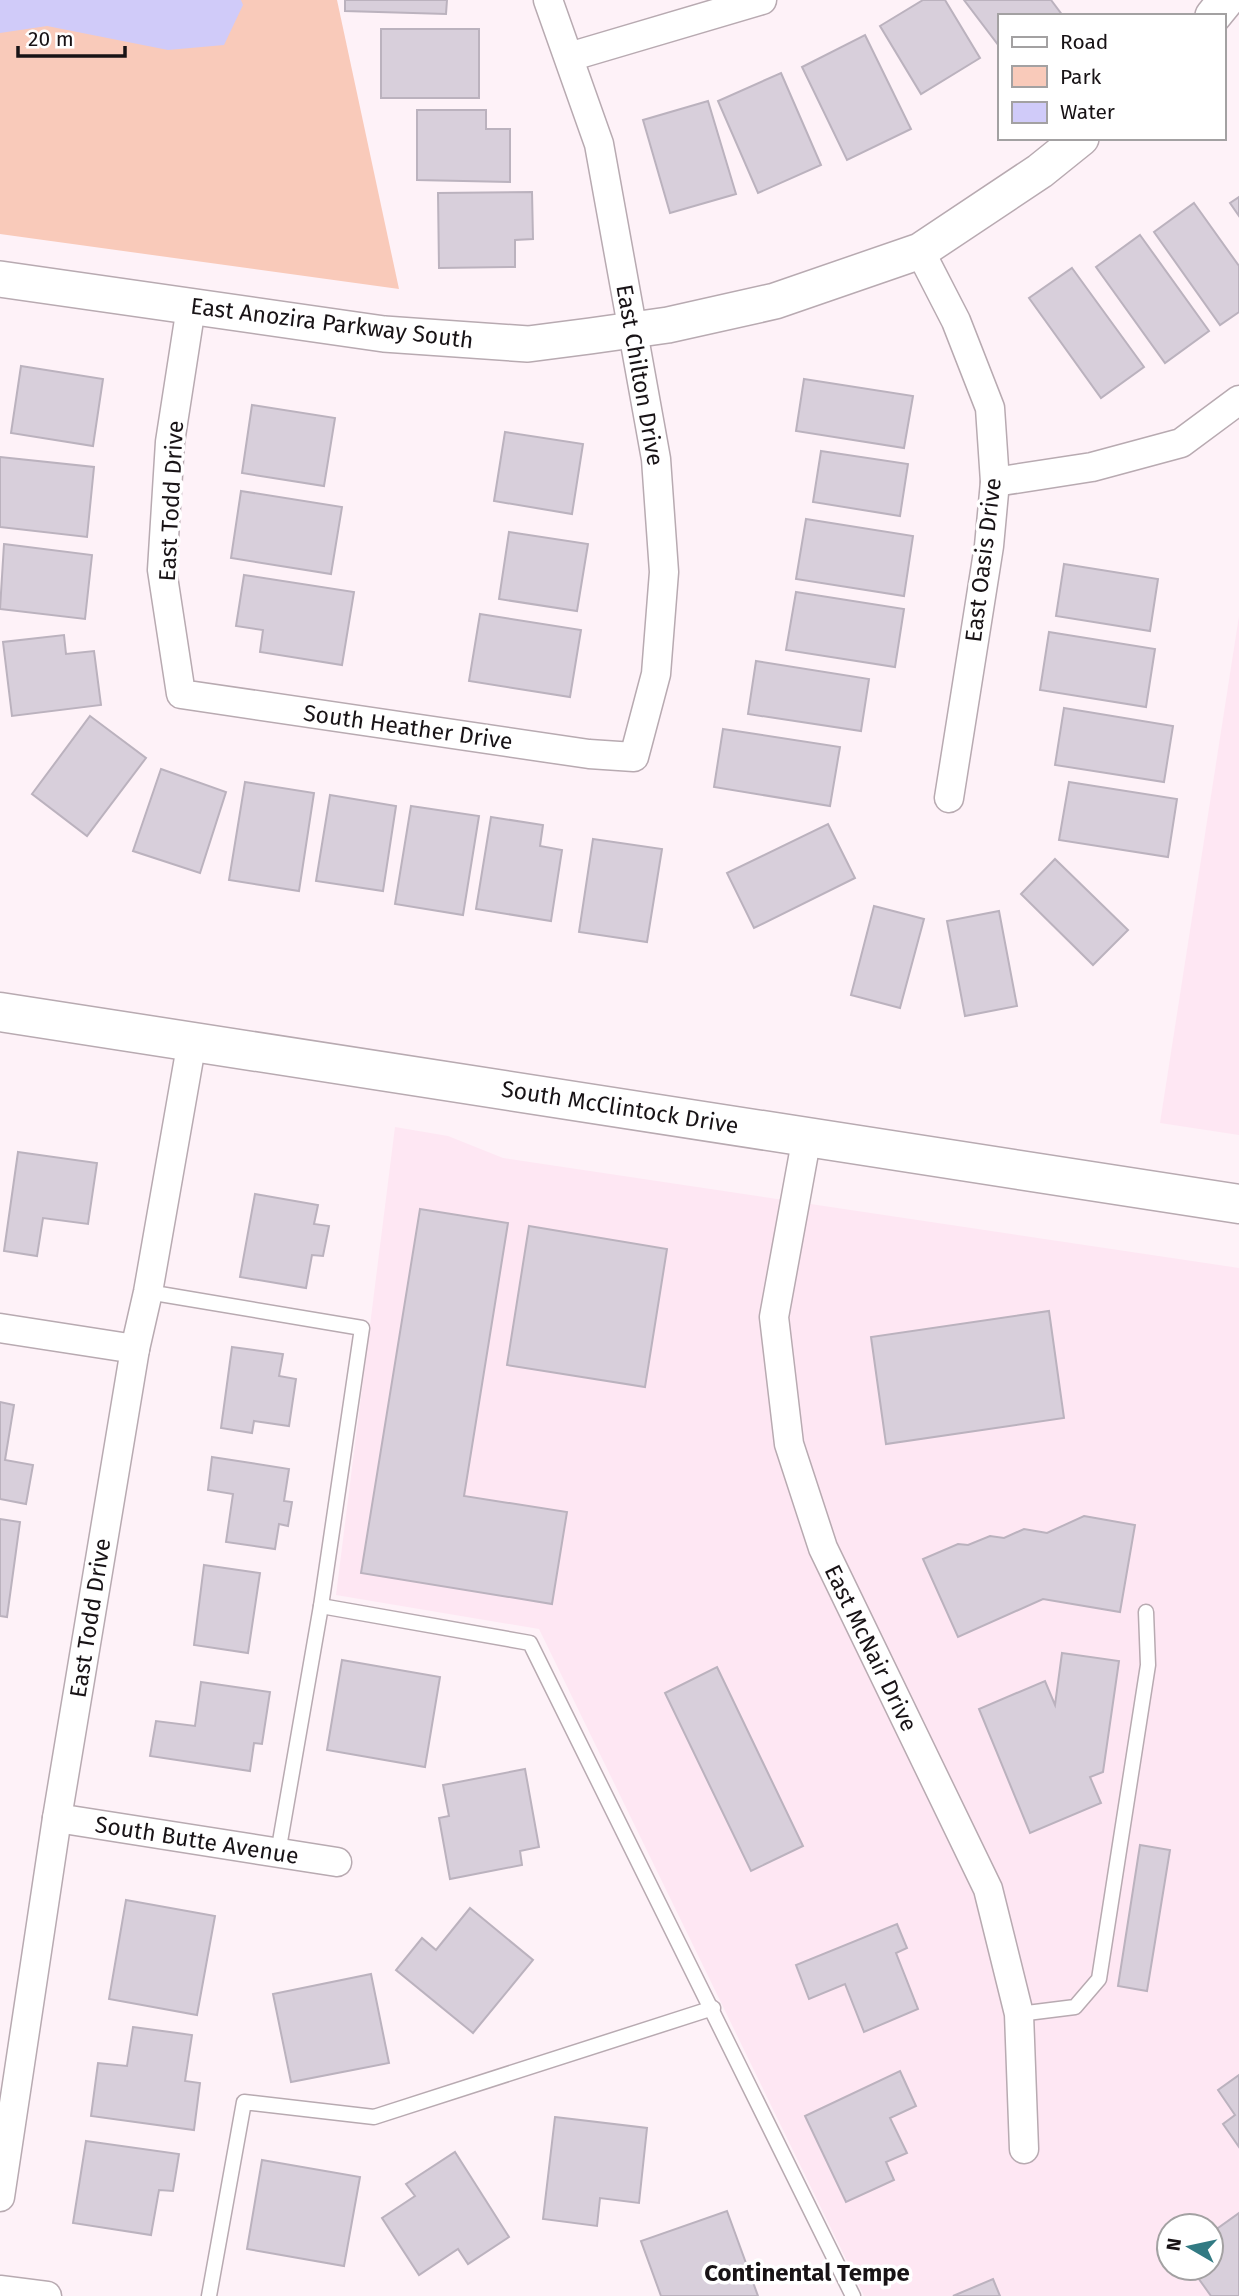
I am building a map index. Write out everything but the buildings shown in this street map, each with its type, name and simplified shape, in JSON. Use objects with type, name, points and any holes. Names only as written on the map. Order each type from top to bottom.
[{"type":"main road","name":"South McClintock Drive","points":[[0,1012],[1239,1204]]},
{"type":"street","name":"East Chilton Drive","points":[[548,0],[599,144],[656,459],[664,572],[656,674],[634,757]]},
{"type":"street","points":[[569,57],[762,0]]},
{"type":"street","points":[[1215,14],[1226,0]]},
{"type":"street","name":"East Anozira Parkway South","points":[[0,279],[384,334],[528,344],[633,330],[775,301],[920,251],[1040,171],[1079,140]]},
{"type":"street","name":"East Oasis Drive","points":[[920,251],[956,321],[990,408],[995,482],[989,546],[949,798]]},
{"type":"street","name":"East Todd Drive","points":[[181,694],[162,570],[170,442],[191,307]]},
{"type":"street","points":[[995,482],[1091,467],[1181,443],[1239,400]]},
{"type":"street","name":"South Heather Drive","points":[[181,694],[589,754],[634,757]]},
{"type":"street","name":"East Todd Drive","points":[[0,2197],[57,1818],[135,1349],[148,1292],[192,1041]]},
{"type":"street","name":"East McNair Drive","points":[[807,1136],[774,1317],[789,1444],[823,1548],[988,1889],[1019,2014],[1024,2149]]},
{"type":"street","points":[[0,1328],[135,1349]]},
{"type":"street","name":"South Butte Avenue","points":[[57,1818],[337,1862]]},
{"type":"street","points":[[0,2290],[47,2296]]},
{"type":"lane","points":[[148,1292],[362,1328],[321,1606],[278,1853]]},
{"type":"lane","points":[[321,1606],[530,1643],[713,2008],[853,2296]]},
{"type":"lane","points":[[1019,2014],[1075,2007],[1099,1979],[1148,1665],[1146,1612]]},
{"type":"lane","points":[[209,2296],[244,2102],[374,2118],[713,2008]]},
{"type":"shaded area","points":[[1239,616],[1239,1135],[1160,1123]]},
{"type":"shaded area","points":[[395,1127],[448,1136],[503,1158],[1239,1268],[1239,2296],[864,2296],[539,1629],[336,1595]]},
{"type":"green space","points":[[0,0],[337,0],[399,289],[0,234]]},
{"type":"water","points":[[0,0],[241,0],[243,5],[224,45],[168,50],[47,26],[0,33]]},
{"type":"district","name":"Continental Tempe","points":[[807,2273]]}]
